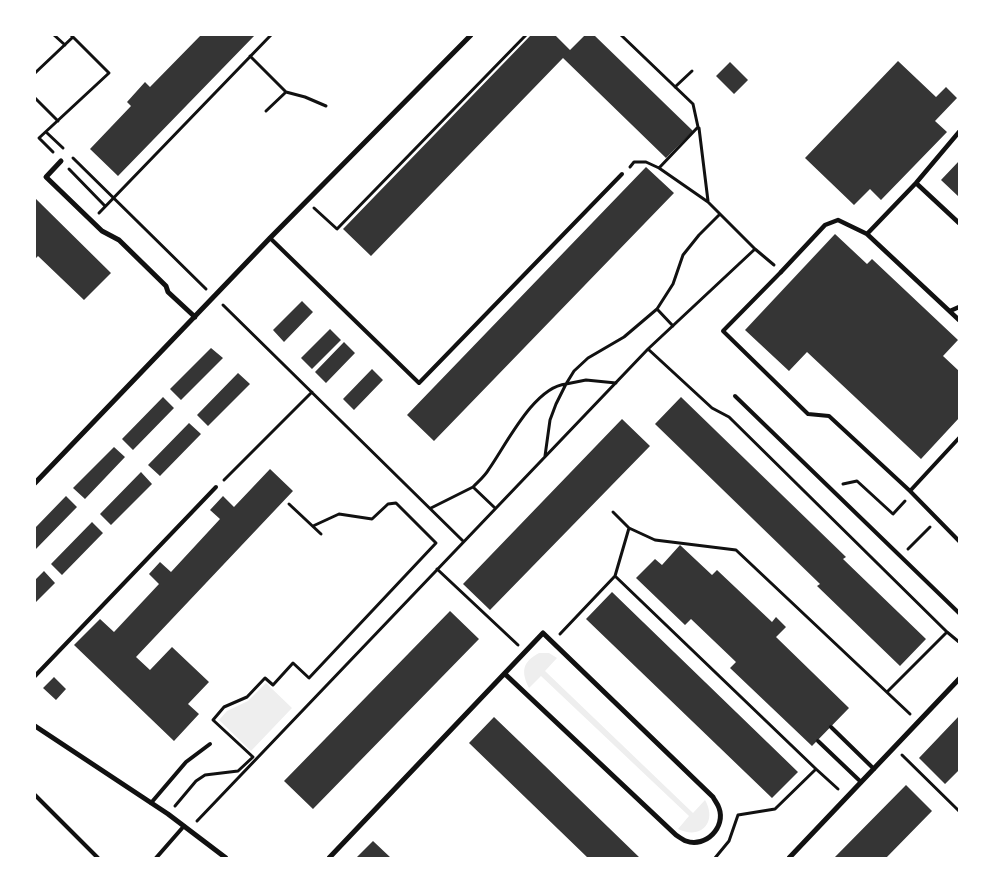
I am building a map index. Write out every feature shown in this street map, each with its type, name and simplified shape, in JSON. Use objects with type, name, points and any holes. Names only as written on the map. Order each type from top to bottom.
[{"type":"street","points":[[35,483],[307,200],[472,35]]},
{"type":"street","points":[[867,234],[916,183],[959,132]]},
{"type":"street","points":[[61,161],[46,177],[102,231],[119,240],[166,286],[168,292],[194,317]]},
{"type":"street","points":[[916,183],[959,223]]},
{"type":"street","points":[[781,272],[826,225],[838,220],[867,234],[959,320]]},
{"type":"street","points":[[950,311],[959,307]]},
{"type":"street","points":[[329,858],[543,633],[713,797],[720,808],[720,822],[714,834],[703,842],[687,842],[676,835],[506,674]]},
{"type":"street","points":[[791,857],[959,679]]},
{"type":"street","points":[[35,726],[187,827],[226,858]]},
{"type":"lane","points":[[270,238],[419,383],[622,174]]},
{"type":"lane","points":[[781,272],[724,331],[808,414],[829,416],[911,492],[959,541]]},
{"type":"lane","points":[[735,396],[959,613]]},
{"type":"lane","points":[[911,492],[959,438]]},
{"type":"lane","points":[[35,676],[216,487]]},
{"type":"lane","points":[[831,727],[874,769]]},
{"type":"lane","points":[[818,741],[861,782]]},
{"type":"lane","points":[[151,803],[186,762],[210,744]]},
{"type":"lane","points":[[35,796],[98,858]]},
{"type":"lane","points":[[156,858],[187,827]]},
{"type":"path","points":[[54,35],[64,46]]},
{"type":"path","points":[[91,221],[271,35]]},
{"type":"path","points":[[307,200],[337,229],[526,35]]},
{"type":"path","points":[[621,35],[692,104],[698,128],[708,202]]},
{"type":"path","points":[[35,74],[72,36],[110,73],[39,138],[106,206]]},
{"type":"path","points":[[250,56],[286,92],[305,97],[326,106]]},
{"type":"path","points":[[675,87],[692,71]]},
{"type":"path","points":[[266,111],[286,92]]},
{"type":"path","points":[[35,98],[58,121]]},
{"type":"path","points":[[659,168],[698,128]]},
{"type":"path","points":[[46,132],[463,541]]},
{"type":"path","points":[[622,174],[634,162],[646,162],[659,168],[708,202],[781,272]]},
{"type":"path","points":[[545,457],[550,420],[556,404],[574,371],[588,358],[624,337],[657,309],[673,284],[683,255],[699,235],[720,214]]},
{"type":"path","points":[[187,827],[648,350],[755,249]]},
{"type":"path","points":[[657,309],[674,326]]},
{"type":"path","points":[[648,350],[712,408],[729,417],[959,642]]},
{"type":"path","points":[[430,508],[473,487],[488,472],[520,420],[537,401],[556,385],[586,380],[616,383]]},
{"type":"path","points":[[216,487],[312,392]]},
{"type":"path","points":[[473,487],[495,508]]},
{"type":"path","points":[[873,496],[894,514],[911,492]]},
{"type":"path","points":[[168,814],[196,781],[205,775],[238,771],[253,757],[213,720],[224,707],[247,698],[265,678],[272,685],[293,664],[309,678],[436,543],[396,503],[388,504],[372,519],[339,514],[312,526]]},
{"type":"path","points":[[289,504],[321,534]]},
{"type":"path","points":[[613,512],[629,528],[655,540],[736,550],[918,722]]},
{"type":"path","points":[[909,548],[938,519]]},
{"type":"path","points":[[552,642],[615,576],[629,528]]},
{"type":"path","points":[[886,571],[891,566]]},
{"type":"path","points":[[437,569],[526,652]]},
{"type":"path","points":[[615,576],[816,769],[848,797]]},
{"type":"path","points":[[888,692],[947,632]]},
{"type":"path","points":[[894,748],[959,811]]},
{"type":"path","points":[[715,858],[729,842],[738,815],[775,809],[816,769]]},
{"type":"shaded area","points":[[539,653],[549,653],[557,658],[545,671],[693,813],[705,800],[709,816],[705,827],[700,831],[693,832],[678,829],[689,816],[541,676],[529,688],[524,672],[526,664],[533,656]]},
{"type":"shaded area","points":[[266,683],[292,708],[251,751],[219,720],[227,711],[248,701]]},
{"type":"building","points":[[201,35],[255,35],[118,176],[90,149],[131,106],[127,102],[145,82],[150,87]]},
{"type":"building","points":[[531,35],[555,35],[570,50],[585,35],[594,35],[693,131],[666,158],[563,58],[371,256],[343,229]]},
{"type":"building","points":[[898,61],[936,97],[946,87],[957,98],[935,121],[947,132],[881,200],[870,189],[854,205],[805,158]]},
{"type":"building","points":[[730,62],[748,80],[734,94],[716,76]]},
{"type":"building","points":[[959,161],[959,197],[941,180]]},
{"type":"building","points":[[646,167],[674,193],[434,441],[407,415]]},
{"type":"building","points":[[35,198],[111,273],[84,300],[38,256],[35,259]]},
{"type":"building","points":[[835,234],[867,264],[872,259],[958,340],[943,356],[959,371],[959,418],[921,459],[807,352],[789,371],[745,330]]},
{"type":"building","points":[[302,301],[313,312],[284,342],[273,330]]},
{"type":"building","points":[[330,329],[341,340],[312,369],[301,358]]},
{"type":"building","points":[[344,342],[355,353],[326,383],[315,372]]},
{"type":"building","points":[[211,348],[223,358],[181,400],[170,389]]},
{"type":"building","points":[[372,369],[383,380],[354,410],[343,399]]},
{"type":"building","points":[[238,373],[250,384],[208,426],[197,415]]},
{"type":"building","points":[[163,397],[174,408],[133,450],[122,439]]},
{"type":"building","points":[[681,397],[846,557],[843,559],[926,639],[900,666],[817,586],[820,584],[655,424]]},
{"type":"building","points":[[622,419],[650,446],[490,610],[463,584]]},
{"type":"building","points":[[189,423],[201,434],[160,476],[148,465]]},
{"type":"building","points":[[114,447],[125,457],[85,499],[73,488]]},
{"type":"building","points":[[270,469],[293,491],[136,657],[150,670],[172,647],[209,682],[188,704],[199,714],[174,741],[74,645],[100,619],[114,632],[159,584],[149,574],[160,562],[171,572],[220,519],[210,510],[223,496],[234,507]]},
{"type":"building","points":[[141,472],[152,484],[111,525],[100,514]]},
{"type":"building","points":[[66,496],[77,507],[35,550],[35,528]]},
{"type":"building","points":[[92,522],[103,533],[62,575],[51,564]]},
{"type":"building","points":[[680,545],[712,575],[717,570],[772,622],[776,617],[786,627],[776,637],[849,708],[812,746],[730,668],[736,662],[691,619],[685,625],[636,578],[655,559],[662,565]]},
{"type":"building","points":[[44,571],[55,583],[35,603],[35,580]]},
{"type":"building","points":[[612,592],[798,772],[772,798],[586,619]]},
{"type":"building","points":[[450,611],[479,639],[313,809],[284,781]]},
{"type":"building","points":[[54,677],[66,689],[56,700],[43,688]]},
{"type":"building","points":[[959,716],[959,770],[945,784],[919,758]]},
{"type":"building","points":[[494,717],[640,858],[588,858],[469,743]]},
{"type":"building","points":[[906,785],[932,811],[886,858],[834,858]]},
{"type":"building","points":[[373,841],[391,858],[356,858]]}]
